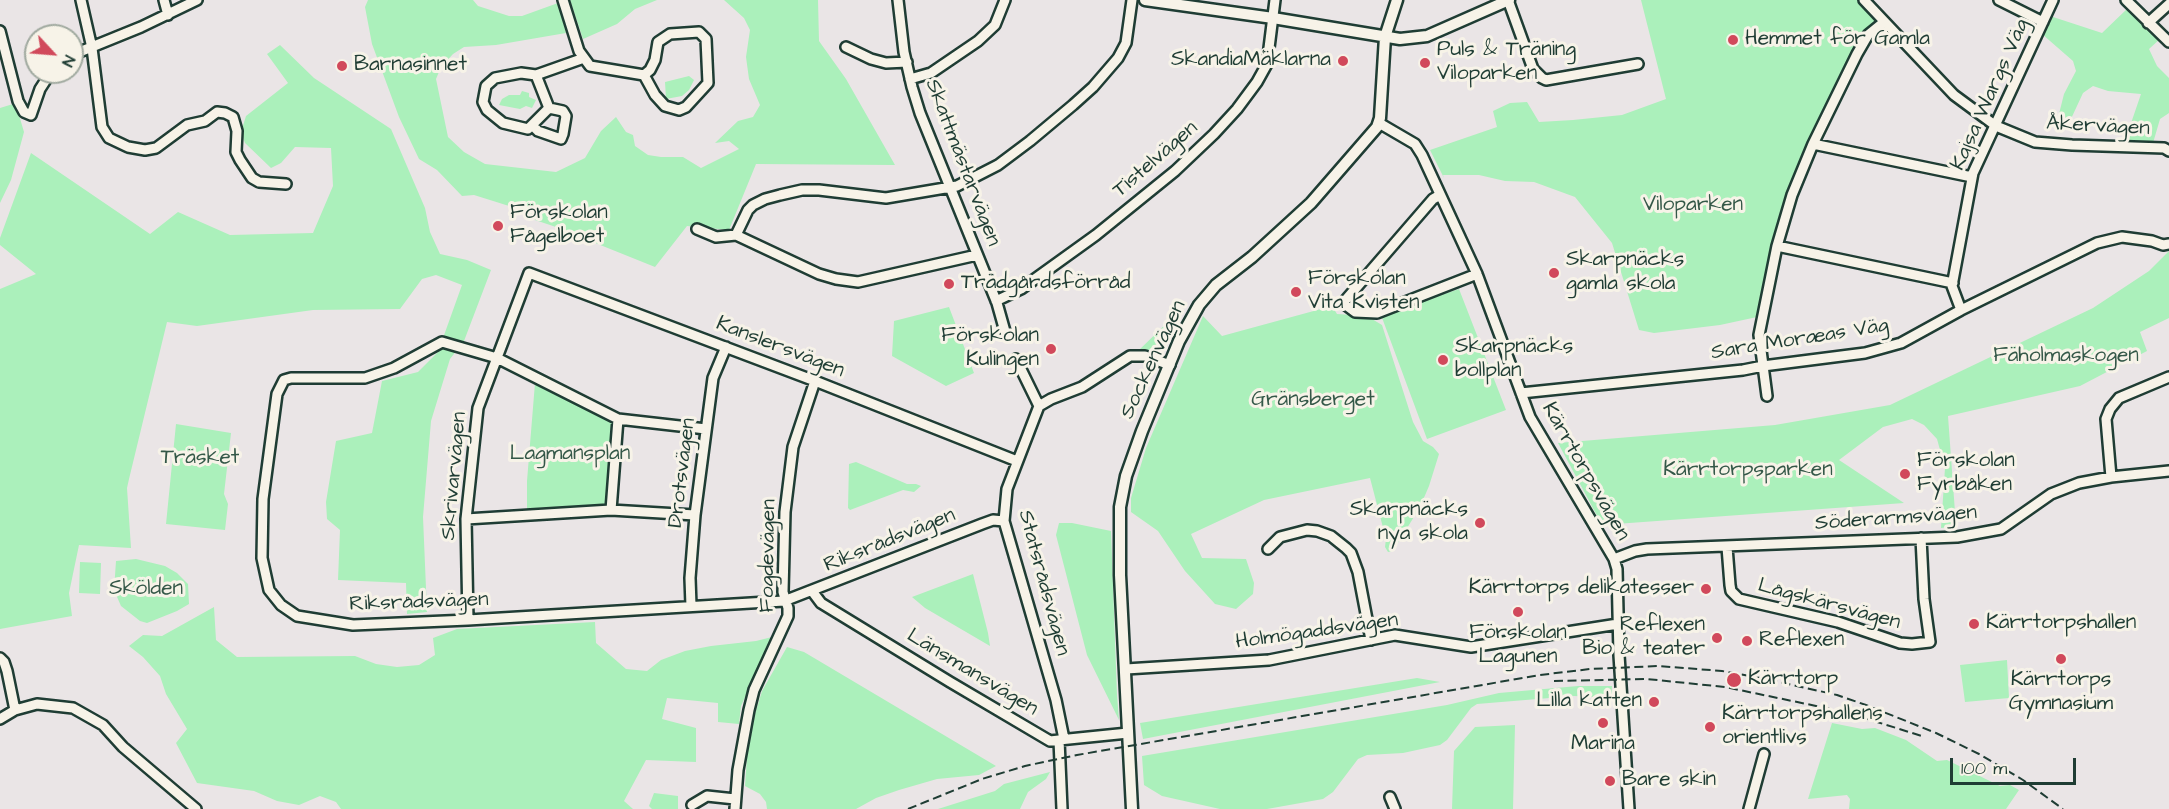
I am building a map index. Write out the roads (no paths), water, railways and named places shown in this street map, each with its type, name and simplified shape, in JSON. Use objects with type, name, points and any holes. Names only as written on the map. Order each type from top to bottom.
[{"type":"street","points":[[81,0],[92,48],[102,127],[110,138],[128,147],[145,150],[156,148],[187,125],[206,121],[217,112],[225,113],[233,117],[237,131],[236,152],[252,178],[259,182],[286,184]]},
{"type":"street","points":[[164,0],[168,15]]},
{"type":"street","points":[[84,51],[168,15],[196,0]]},
{"type":"street","points":[[563,0],[579,51],[590,66],[644,75],[650,70],[655,60],[658,42],[670,34],[699,32],[706,39],[708,83],[686,107],[679,110],[665,106],[655,95],[644,75]]},
{"type":"street","name":"Skattmästarvägen","points":[[898,0],[900,28],[910,79],[920,113],[996,301],[1006,335]]},
{"type":"street","points":[[910,79],[930,73],[978,41],[995,25],[1005,0]]},
{"type":"street","points":[[736,235],[748,210],[765,199],[802,190],[886,198],[957,186],[998,165],[1093,87],[1118,58],[1126,43],[1132,0]]},
{"type":"street","points":[[1147,0],[1385,37],[1413,39],[1427,36],[1509,0],[1535,74],[1546,80],[1638,64]]},
{"type":"street","name":"Tistelvägen","points":[[996,301],[1022,289],[1096,235],[1175,171],[1214,134],[1237,109],[1267,64],[1275,0]]},
{"type":"street","points":[[1379,123],[1385,37],[1397,0]]},
{"type":"street","name":"Åkervägen","points":[[1864,0],[1954,95],[1996,126],[2035,142],[2072,146],[2164,148],[2169,151]]},
{"type":"street","points":[[1999,0],[2043,21]]},
{"type":"street","name":"Kajsa Wargs Väg","points":[[1961,310],[1953,283],[1972,177],[2053,0]]},
{"type":"street","points":[[2126,0],[2169,42]]},
{"type":"street","points":[[2148,23],[2169,3]]},
{"type":"street","points":[[1767,396],[1759,334],[1777,246],[1792,195],[1813,144],[1858,51],[1868,35],[1884,22]]},
{"type":"street","points":[[0,31],[20,107],[24,112],[31,115],[43,84]]},
{"type":"street","points":[[846,46],[871,59],[886,63],[907,62]]},
{"type":"street","points":[[549,108],[528,129],[503,123],[493,117],[483,102],[486,86],[495,78],[521,73],[536,75],[584,58]]},
{"type":"street","points":[[536,75],[549,108]]},
{"type":"street","points":[[532,125],[538,131],[561,139],[566,116],[563,111],[549,108]]},
{"type":"street","name":"Kärrtorpsvägen","points":[[1379,123],[1415,144],[1422,155],[1477,274],[1530,417],[1614,559],[1617,569],[1629,809]]},
{"type":"street","name":"Sockenvägen","points":[[1132,809],[1120,574],[1120,526],[1122,492],[1142,431],[1187,325],[1206,295],[1303,211],[1375,131],[1379,123]]},
{"type":"street","points":[[1813,144],[1972,177]]},
{"type":"street","points":[[1440,195],[1433,199],[1343,303],[1355,312],[1377,313],[1477,274]]},
{"type":"street","points":[[697,229],[716,237],[736,235],[819,274],[858,282],[977,255]]},
{"type":"street","name":"Sara Moræas Väg","points":[[1521,393],[1743,370],[1865,353],[1901,343],[1961,310],[2097,243],[2122,237],[2169,244]]},
{"type":"street","points":[[1777,246],[1953,283]]},
{"type":"street","name":"Kanslersvägen","points":[[529,273],[1017,461]]},
{"type":"street","name":"Skrivarvägen","points":[[468,620],[466,519],[478,408],[529,273]]},
{"type":"street","name":"Riksrådsvägen","points":[[497,358],[442,342],[394,368],[365,378],[291,378],[284,380],[277,394],[263,499],[262,558],[268,590],[280,605],[297,616],[352,625],[786,600],[993,520],[1004,521]]},
{"type":"street","name":"Drotsvägen","points":[[692,606],[690,578],[706,429],[713,378],[726,347]]},
{"type":"street","points":[[1016,359],[1039,406],[1082,387],[1130,357],[1145,356],[1170,365]]},
{"type":"street","points":[[497,358],[618,419],[706,429]]},
{"type":"street","points":[[2111,477],[2106,419],[2110,409],[2119,399],[2169,377]]},
{"type":"street","name":"Fogdevägen","points":[[692,805],[707,796],[735,804],[738,770],[754,690],[786,622],[788,608],[783,592],[785,512],[793,447],[814,381]]},
{"type":"street","name":"Statsrådsvägen","points":[[1039,406],[1007,489],[1004,521],[1056,700],[1061,740]]},
{"type":"street","points":[[611,510],[618,419]]},
{"type":"street","name":"Söderarmsvägen","points":[[1614,559],[1647,549],[1957,537],[2001,529],[2051,494],[2079,483],[2169,471]]},
{"type":"street","points":[[466,519],[611,510],[695,515]]},
{"type":"street","points":[[1268,549],[1280,537],[1307,530],[1331,536],[1346,548],[1351,553],[1358,572],[1371,640]]},
{"type":"street","name":"Lågskärsvägen","points":[[1727,547],[1731,591],[1743,601],[1838,621],[1900,643],[1930,642],[1924,599],[1921,538]]},
{"type":"street","name":"Länsmansvägen","points":[[812,591],[821,603],[950,682],[1050,741],[1061,740]]},
{"type":"street","name":"Holmögaddsvägen","points":[[1126,669],[1269,660],[1395,635],[1471,647],[1618,624]]},
{"type":"street","points":[[0,658],[7,671],[15,710]]},
{"type":"street","points":[[0,719],[15,710],[37,704],[73,708],[103,725],[123,747],[196,809]]},
{"type":"street","points":[[1062,809],[1061,740],[1128,733]]},
{"type":"street","points":[[1749,809],[1764,753]]},
{"type":"street","points":[[1390,797],[1395,809]]},
{"type":"railway","points":[[908,809],[982,779],[1025,766],[1077,755],[1540,675],[1590,669],[1659,666],[1722,671],[1766,679],[1837,695],[1866,705],[1936,733],[1979,754],[2023,780],[2063,809]]},
{"type":"railway","points":[[1554,681],[1647,679],[1725,687],[1845,712],[1925,737]]},
{"type":"place","name":"Hemmet för Gamla","points":[[1733,40]]},
{"type":"place","name":"SkandiaMäklarna","points":[[1343,61]]},
{"type":"place","name":"Puls & Träning Viloparken","points":[[1425,63]]},
{"type":"place","name":"Barnasinnet","points":[[342,66]]},
{"type":"place","name":"Förskolan Fågelboet","points":[[498,226]]},
{"type":"place","name":"Skarpnäcks gamla skola","points":[[1554,273]]},
{"type":"place","name":"Trädgårdsförråd","points":[[949,284]]},
{"type":"place","name":"Förskolan Vita Kvisten","points":[[1296,292]]},
{"type":"place","name":"Förskolan Kulingen","points":[[1051,349]]},
{"type":"place","name":"Skarpnäcks bollplan","points":[[1443,360]]},
{"type":"place","name":"Förskolan Fyrbåken","points":[[1905,474]]},
{"type":"place","name":"Skarpnäcks nya skola","points":[[1480,523]]},
{"type":"place","name":"Kärrtorps delikatesser","points":[[1706,589]]},
{"type":"place","name":"Förskolan Lagunen","points":[[1518,612]]},
{"type":"place","name":"Kärrtorpshallen","points":[[1974,624]]},
{"type":"place","name":"Reflexen Bio & teater","points":[[1717,638]]},
{"type":"place","name":"Reflexen","points":[[1747,641]]},
{"type":"place","name":"Kärrtorps Gymnasium","points":[[2061,659]]},
{"type":"place","name":"Kärrtorp","points":[[1734,680]]},
{"type":"place","name":"Lilla katten","points":[[1654,702]]},
{"type":"place","name":"Marina","points":[[1603,723]]},
{"type":"place","name":"Kärrtorpshallens orientlivs","points":[[1710,727]]},
{"type":"place","name":"Bare skin","points":[[1610,781]]},
{"type":"park label","name":"Viloparken","points":[[1693,206]]},
{"type":"park label","name":"Fäholmaskogen","points":[[2066,357]]},
{"type":"park label","name":"Gränsberget","points":[[1313,401]]},
{"type":"park label","name":"Lagmansplan","points":[[570,455]]},
{"type":"park label","name":"Träsket","points":[[200,459]]},
{"type":"park label","name":"Kärrtorpsparken","points":[[1748,471]]},
{"type":"park label","name":"Skölden","points":[[146,590]]}]
